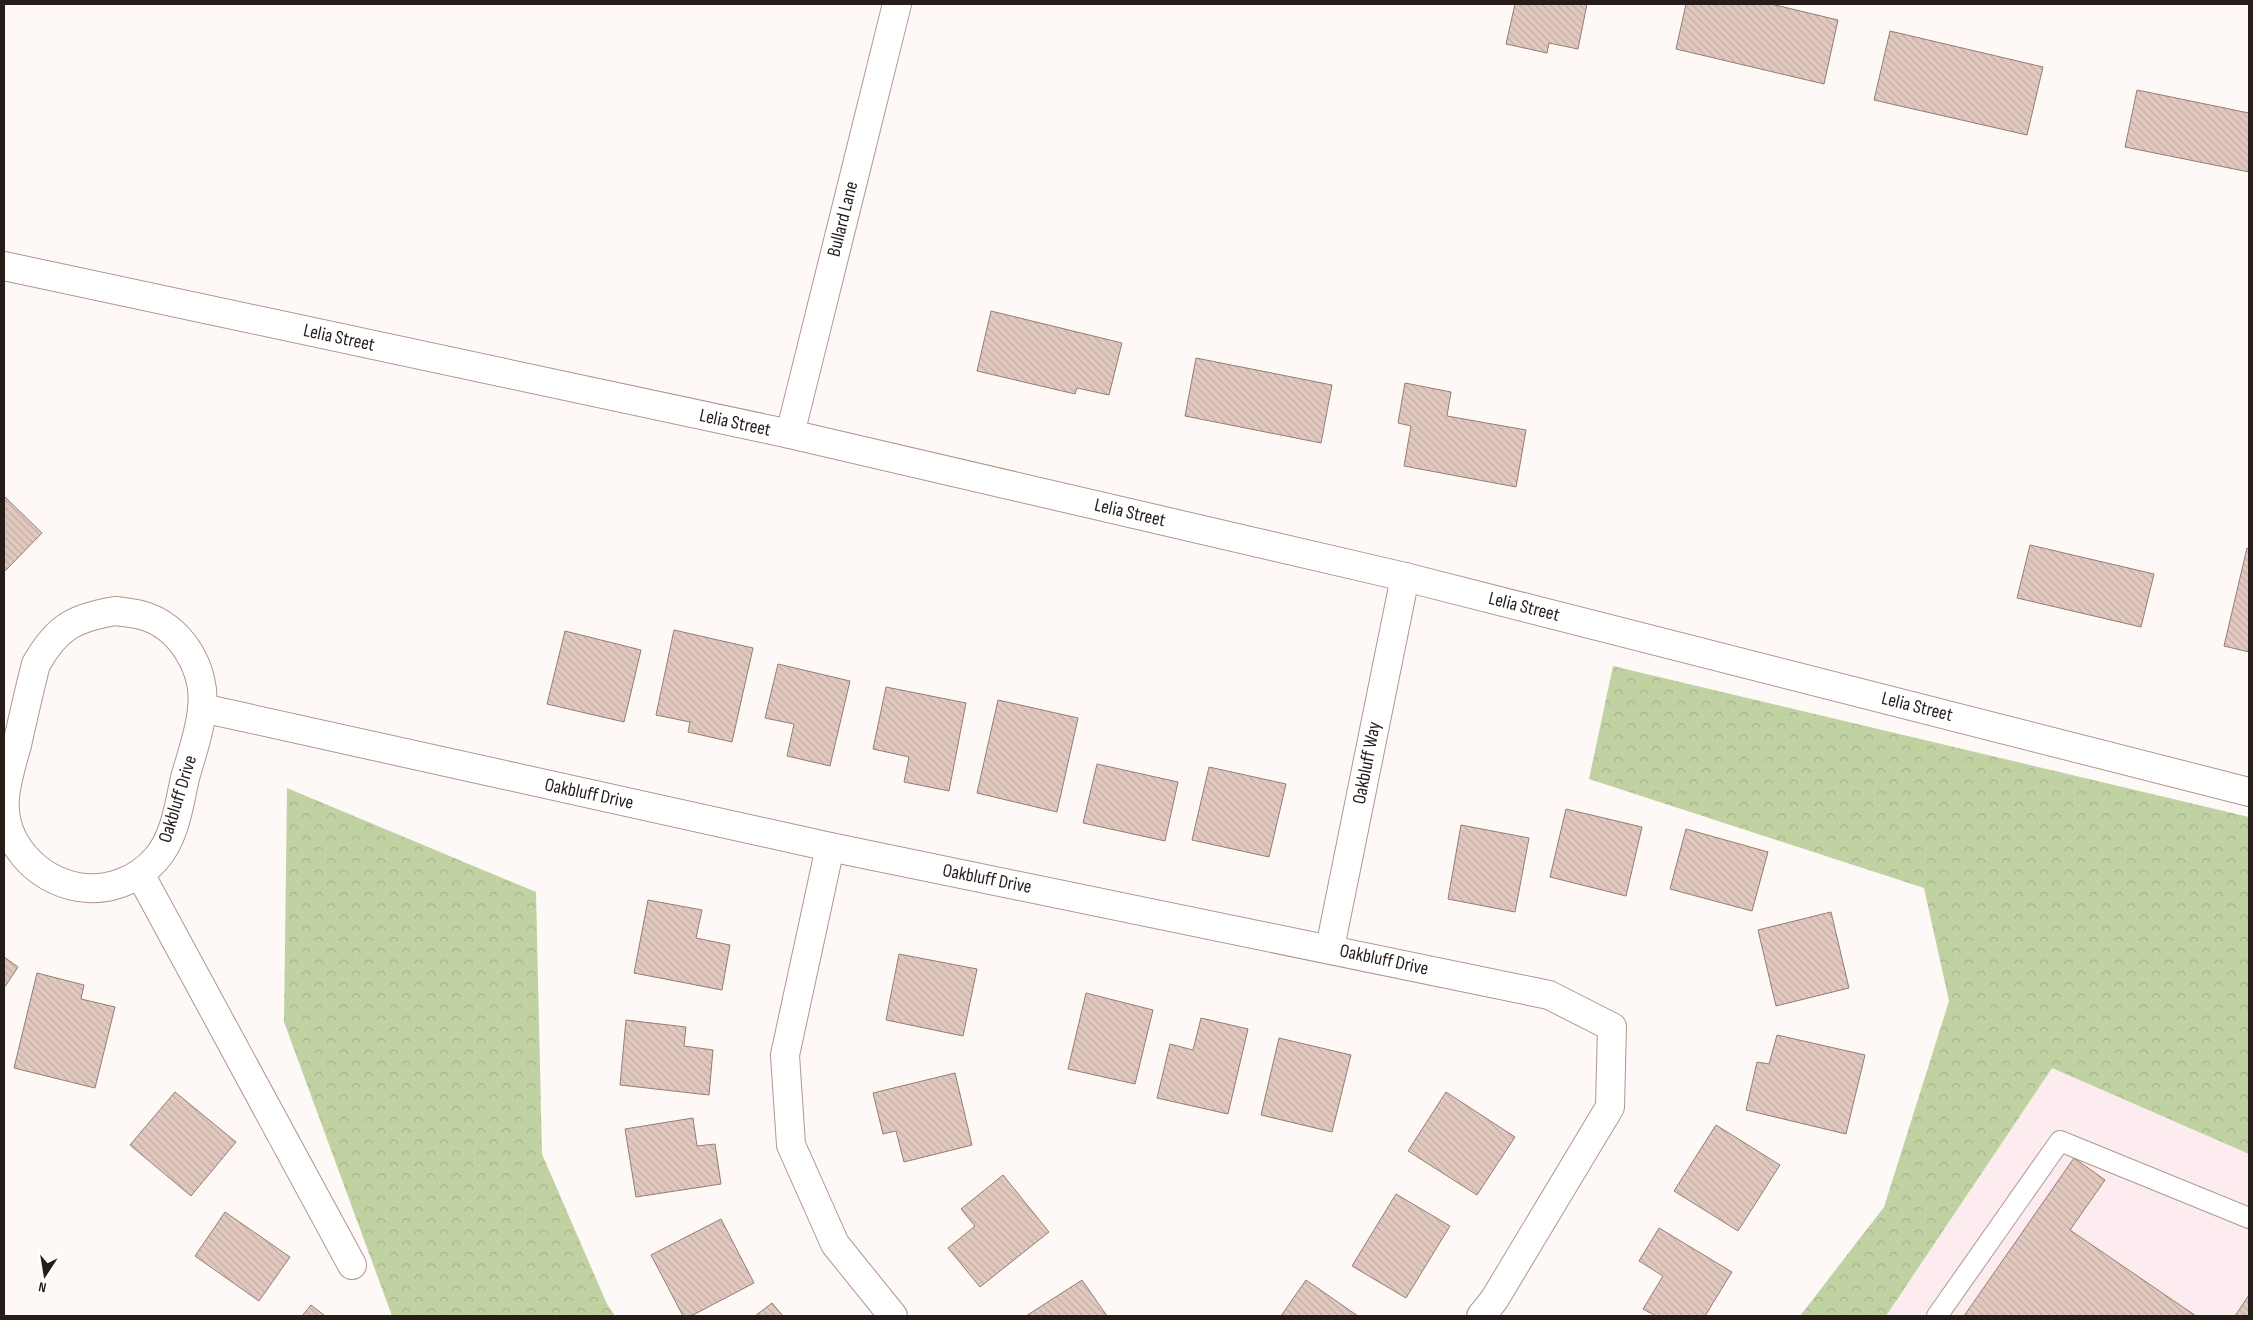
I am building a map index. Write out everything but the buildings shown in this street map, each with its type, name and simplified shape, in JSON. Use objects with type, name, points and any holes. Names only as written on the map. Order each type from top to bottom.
[{"type":"street","name":"Bullard Lane","points":[[790,434],[897,4]]},
{"type":"street","name":"Lelia Street","points":[[4,266],[790,434],[1405,577],[2249,792]]},
{"type":"street","name":"Oakbluff Way","points":[[1330,948],[1405,577]]},
{"type":"street","name":"Oakbluff Drive","points":[[115,611],[142,615],[167,627],[186,647],[198,671],[202,708],[169,840],[157,859],[140,874],[115,886],[88,889],[61,884],[37,871],[19,850],[8,825],[5,798],[36,664],[48,644],[64,628],[88,615],[115,611]]},
{"type":"street","name":"Oakbluff Drive","points":[[202,708],[830,847],[1330,948],[1550,995],[1612,1028],[1610,1107],[1494,1300],[1481,1316]]},
{"type":"street","points":[[830,847],[785,1055],[791,1145],[834,1244],[893,1316]]},
{"type":"street","points":[[140,874],[352,1265]]},
{"type":"lane","points":[[1937,1316],[2060,1141],[2249,1218]]},
{"type":"shaded area","points":[[2052,1068],[2249,1154],[2249,1316],[1886,1316]]},
{"type":"green space","points":[[1613,666],[2249,817],[2249,1154],[2052,1068],[1886,1316],[1800,1316],[1884,1207],[1949,1001],[1924,888],[1589,779]]},
{"type":"green space","points":[[287,788],[536,892],[542,1154],[607,1304],[615,1316],[392,1316],[284,1022]]}]
